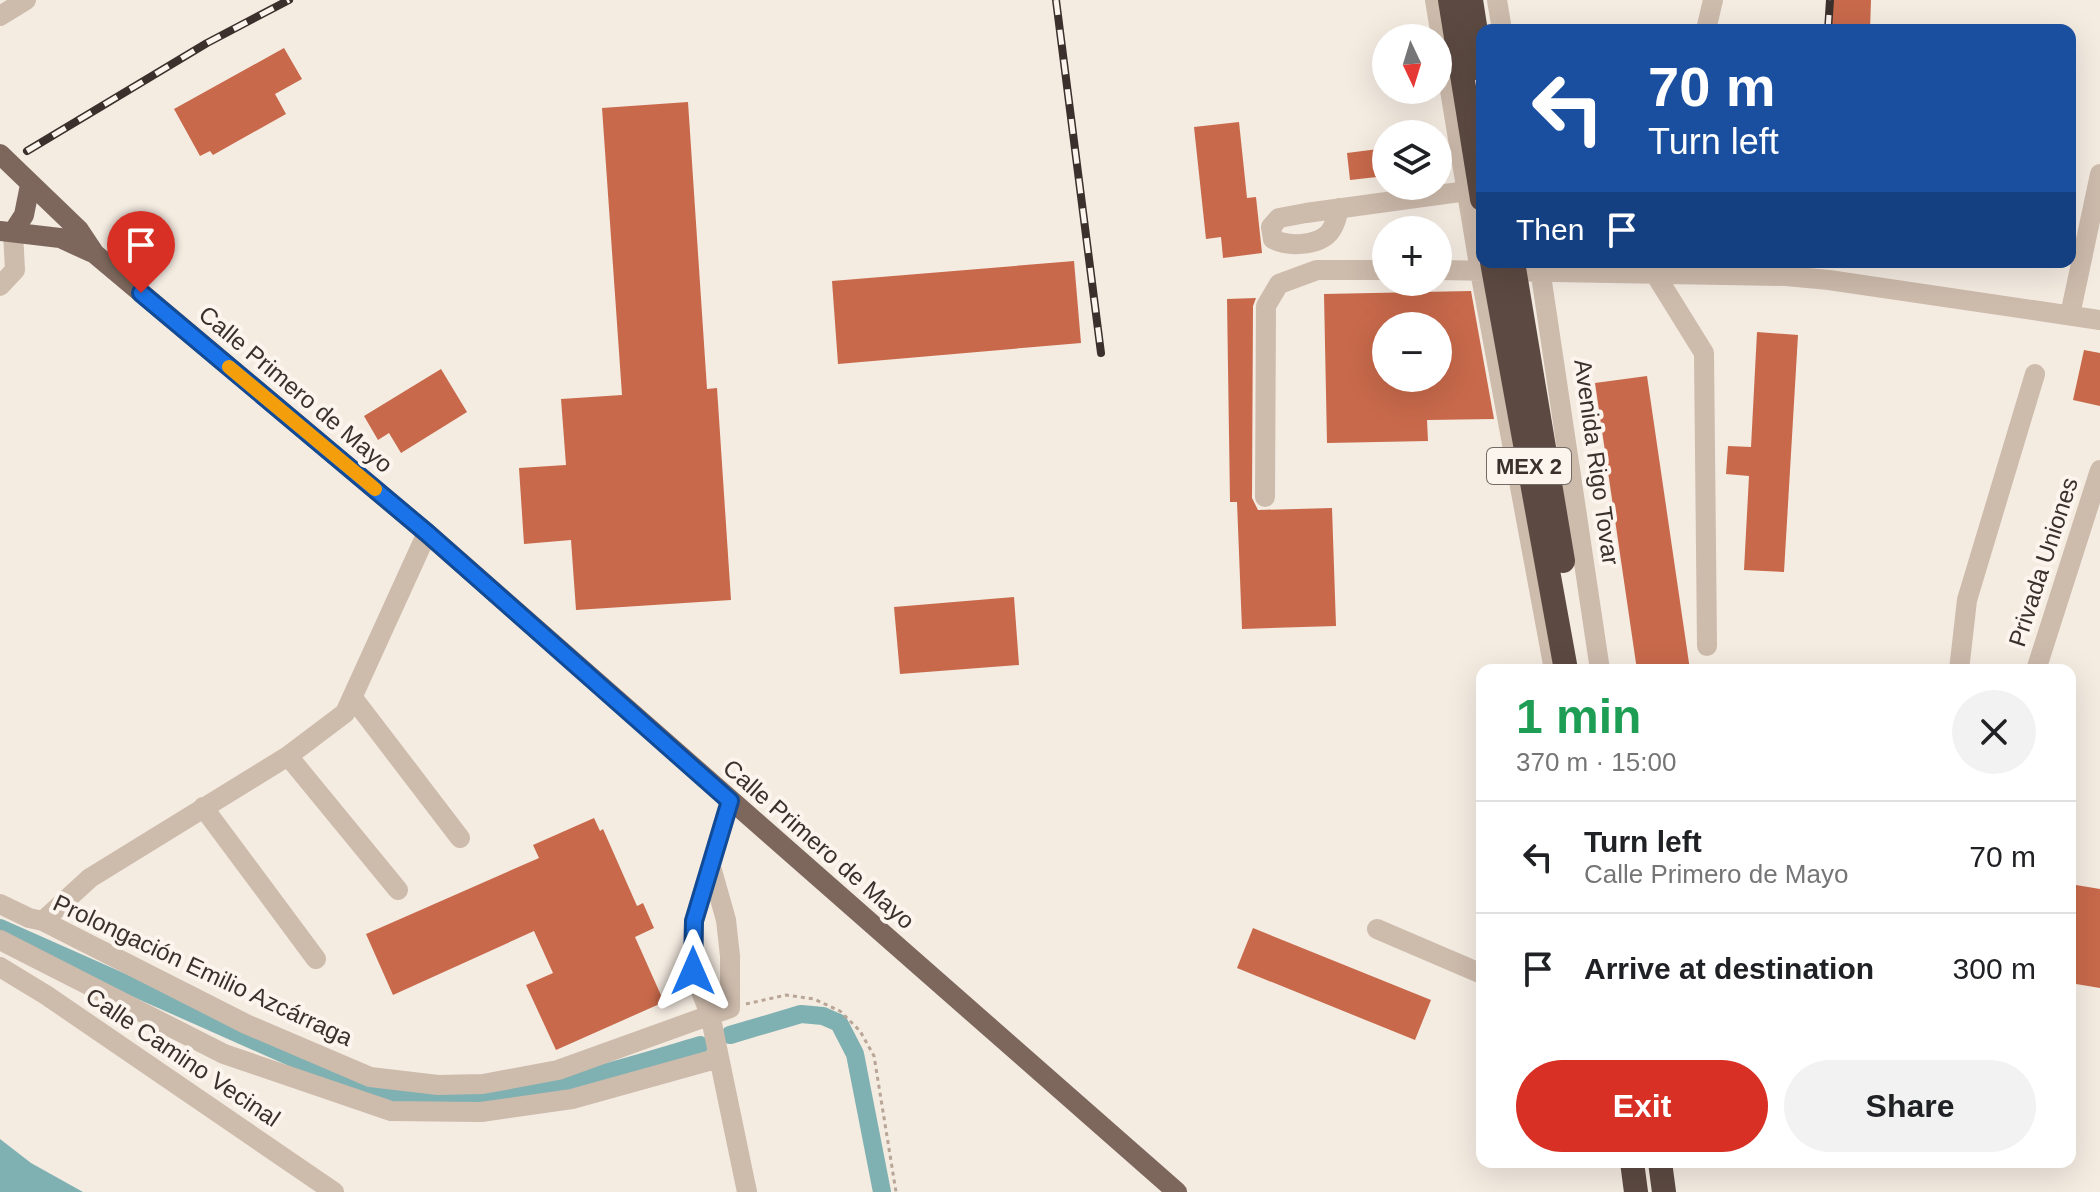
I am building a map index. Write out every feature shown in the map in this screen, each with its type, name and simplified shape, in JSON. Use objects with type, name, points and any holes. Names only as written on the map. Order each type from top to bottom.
[{"type":"highway","points":[[1450,0],[1474,195]]},
{"type":"highway","points":[[1471,0],[1476,32]]},
{"type":"highway","name":"MEX 2","points":[[1486,268],[1565,664]]},
{"type":"highway","name":"Avenida Rigo Tovar","points":[[1514,268],[1580,664]]},
{"type":"highway","points":[[1633,1168],[1636,1192]]},
{"type":"highway","points":[[1661,1168],[1664,1192]]},
{"type":"main road","name":"Calle Primero de Mayo","points":[[0,154],[79,230],[95,254]]},
{"type":"main road","points":[[7,232],[24,215],[30,185]]},
{"type":"main road","name":"Calle Primero de Mayo","points":[[7,232],[60,238],[95,254],[427,533],[1177,1192]]},
{"type":"street","points":[[0,16],[26,0]]},
{"type":"street","points":[[1339,208],[1474,195],[1435,0]]},
{"type":"street","points":[[1497,0],[1501,24]]},
{"type":"street","points":[[1707,24],[1713,0]]},
{"type":"street","points":[[2070,315],[2100,174]]},
{"type":"street","points":[[0,286],[15,270],[7,232]]},
{"type":"street","points":[[1452,269],[1476,267]]},
{"type":"street","points":[[1486,268],[1490,327],[1553,664]]},
{"type":"street","name":"Avenida Rigo Tovar","points":[[1540,268],[1599,664]]},
{"type":"street","points":[[1655,268],[1829,280],[2100,320]]},
{"type":"street","points":[[1655,268],[1704,353],[1707,646]]},
{"type":"street","points":[[1265,497],[1266,306],[1279,284],[1317,270],[1372,270]]},
{"type":"street","points":[[1490,327],[1494,302],[1510,292],[1529,292],[1547,311]]},
{"type":"street","points":[[1960,664],[1967,600],[2035,374]]},
{"type":"street","name":"Privada Uniones","points":[[2038,664],[2100,470]]},
{"type":"street","points":[[43,921],[90,878],[288,756],[345,713],[427,533]]},
{"type":"street","points":[[353,698],[460,838]]},
{"type":"street","points":[[288,756],[398,890]]},
{"type":"street","points":[[730,801],[694,921],[693,971],[710,1014],[747,1192]]},
{"type":"street","points":[[203,807],[316,959]]},
{"type":"street","points":[[711,867],[726,920],[730,1008]]},
{"type":"street","name":"Prolongación Emilio Azcárraga","points":[[0,904],[43,921],[246,1024],[370,1077],[438,1085],[483,1084],[558,1070],[730,1008]]},
{"type":"street","points":[[1377,929],[1476,971]]},
{"type":"street","points":[[0,940],[224,1054],[391,1111],[481,1112],[572,1099],[719,1058]]},
{"type":"street","name":"Calle Camino Vecinal","points":[[0,967],[46,995],[334,1192]]},
{"type":"path","points":[[730,1008],[786,995],[814,999],[840,1011],[860,1031],[874,1056],[896,1192]]},
{"type":"water","points":[[0,1139],[31,1163],[83,1192],[0,1192]]},
{"type":"building","points":[[1832,0],[1871,0],[1870,24],[1831,24]]},
{"type":"building","points":[[284,48],[302,79],[275,94],[286,114],[213,155],[210,151],[200,156],[174,109]]},
{"type":"building","points":[[688,102],[707,389],[717,388],[731,600],[576,610],[571,540],[524,544],[519,468],[566,465],[561,399],[622,395],[602,108]]},
{"type":"building","points":[[1239,122],[1247,198],[1256,197],[1262,253],[1223,258],[1221,237],[1206,239],[1194,127]]},
{"type":"building","points":[[1372,150],[1372,178],[1350,180],[1347,153]]},
{"type":"building","points":[[1074,261],[1081,343],[838,364],[832,281]]},
{"type":"building","points":[[1452,291],[1471,291],[1494,419],[1427,420],[1428,441],[1327,443],[1324,294],[1452,296]]},
{"type":"building","points":[[1256,298],[1253,306],[1252,498],[1258,510],[1332,508],[1336,626],[1242,629],[1237,502],[1230,502],[1227,299]]},
{"type":"building","points":[[1757,332],[1798,335],[1784,572],[1744,570],[1749,476],[1726,474],[1728,446],[1751,447]]},
{"type":"building","points":[[2084,350],[2100,353],[2100,406],[2073,400]]},
{"type":"building","points":[[441,369],[467,412],[401,453],[389,433],[378,440],[364,416]]},
{"type":"building","points":[[1647,376],[1689,664],[1636,664],[1595,383]]},
{"type":"building","points":[[1014,597],[1019,665],[900,674],[894,607]]},
{"type":"building","points":[[594,818],[600,831],[603,829],[637,906],[643,903],[654,928],[635,937],[664,1002],[556,1050],[526,985],[553,973],[534,931],[393,995],[366,934],[539,858],[533,845]]},
{"type":"building","points":[[2076,885],[2100,889],[2100,988],[2076,984]]},
{"type":"building","points":[[1253,928],[1431,1000],[1415,1040],[1237,968]]},
{"type":"waterway","points":[[0,928],[372,1093],[393,1097],[463,1099],[532,1090],[700,1045]]},
{"type":"waterway","points":[[730,1035],[801,1014],[823,1016],[839,1023],[855,1054],[882,1192]]},
{"type":"railway","points":[[27,151],[207,43],[289,0]]},
{"type":"railway","points":[[1056,0],[1101,353]]},
{"type":"railway","points":[[1828,24],[1830,0]]},
{"type":"slow traffic","points":[[229,367],[375,489]]},
{"type":"route","points":[[141,293],[427,533],[730,801],[694,921],[693,971]]}]
